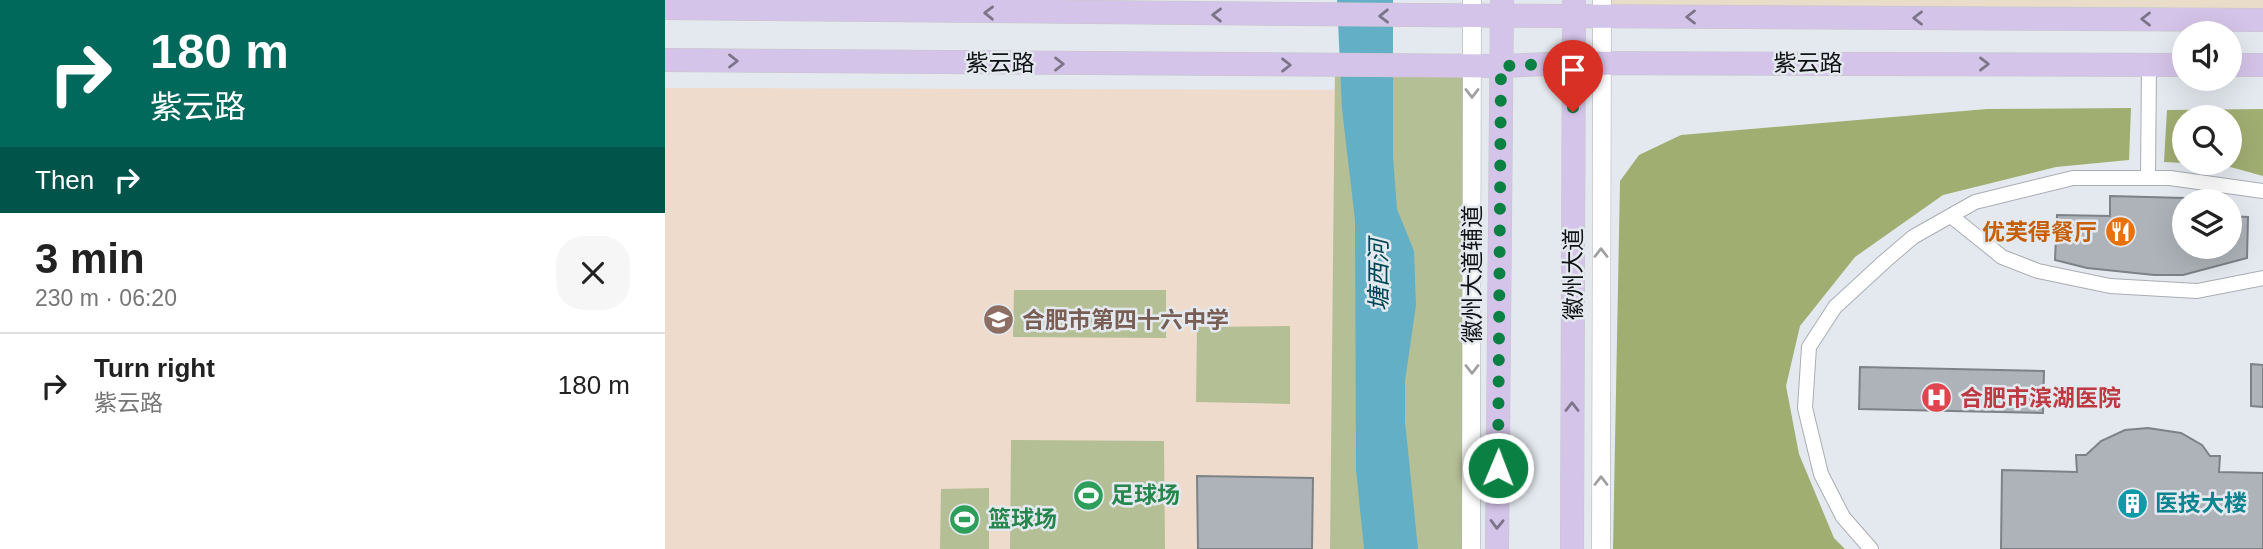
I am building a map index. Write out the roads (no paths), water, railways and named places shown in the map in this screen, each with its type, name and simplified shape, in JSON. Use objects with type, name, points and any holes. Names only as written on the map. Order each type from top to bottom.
[{"type":"main road","name":"紫云路","points":[[665,9],[1334,17],[1433,15],[1472,8],[1502,7],[2263,20]]},
{"type":"main road","points":[[1497,549],[1502,7]]},
{"type":"main road","name":"徽州大道","points":[[1572,549],[1574,8]]},
{"type":"main road","name":"紫云路","points":[[665,60],[1335,66],[1573,63],[2172,65]]},
{"type":"main road","points":[[2242,65],[2263,65]]},
{"type":"street","name":"徽州大道辅道","points":[[1471,549],[1472,8]]},
{"type":"street","points":[[1601,549],[1602,8]]},
{"type":"street","points":[[2148,178],[2149,65]]},
{"type":"street","points":[[1871,549],[1843,517],[1821,474],[1805,408],[1809,348],[1835,307],[1885,261],[1913,237],[1975,202],[2073,178],[2148,178],[2263,191]]},
{"type":"street","points":[[1951,216],[2002,257],[2038,271],[2110,286],[2197,291],[2263,278]]},
{"type":"water","name":"塘西河","points":[[1337,0],[1393,0],[1393,156],[1397,209],[1414,251],[1416,305],[1405,381],[1405,421],[1418,549],[1364,549],[1356,469],[1355,220],[1342,109]]},
{"type":"place","name":"优芙得餐厅","points":[[2120,232]]},
{"type":"place","name":"合肥市第四十六中学","points":[[999,320]]},
{"type":"place","name":"合肥市滨湖医院","points":[[1937,398]]},
{"type":"place","name":"足球场","points":[[1088,495]]},
{"type":"place","name":"医技大楼","points":[[2132,503]]},
{"type":"place","name":"篮球场","points":[[965,519]]}]
